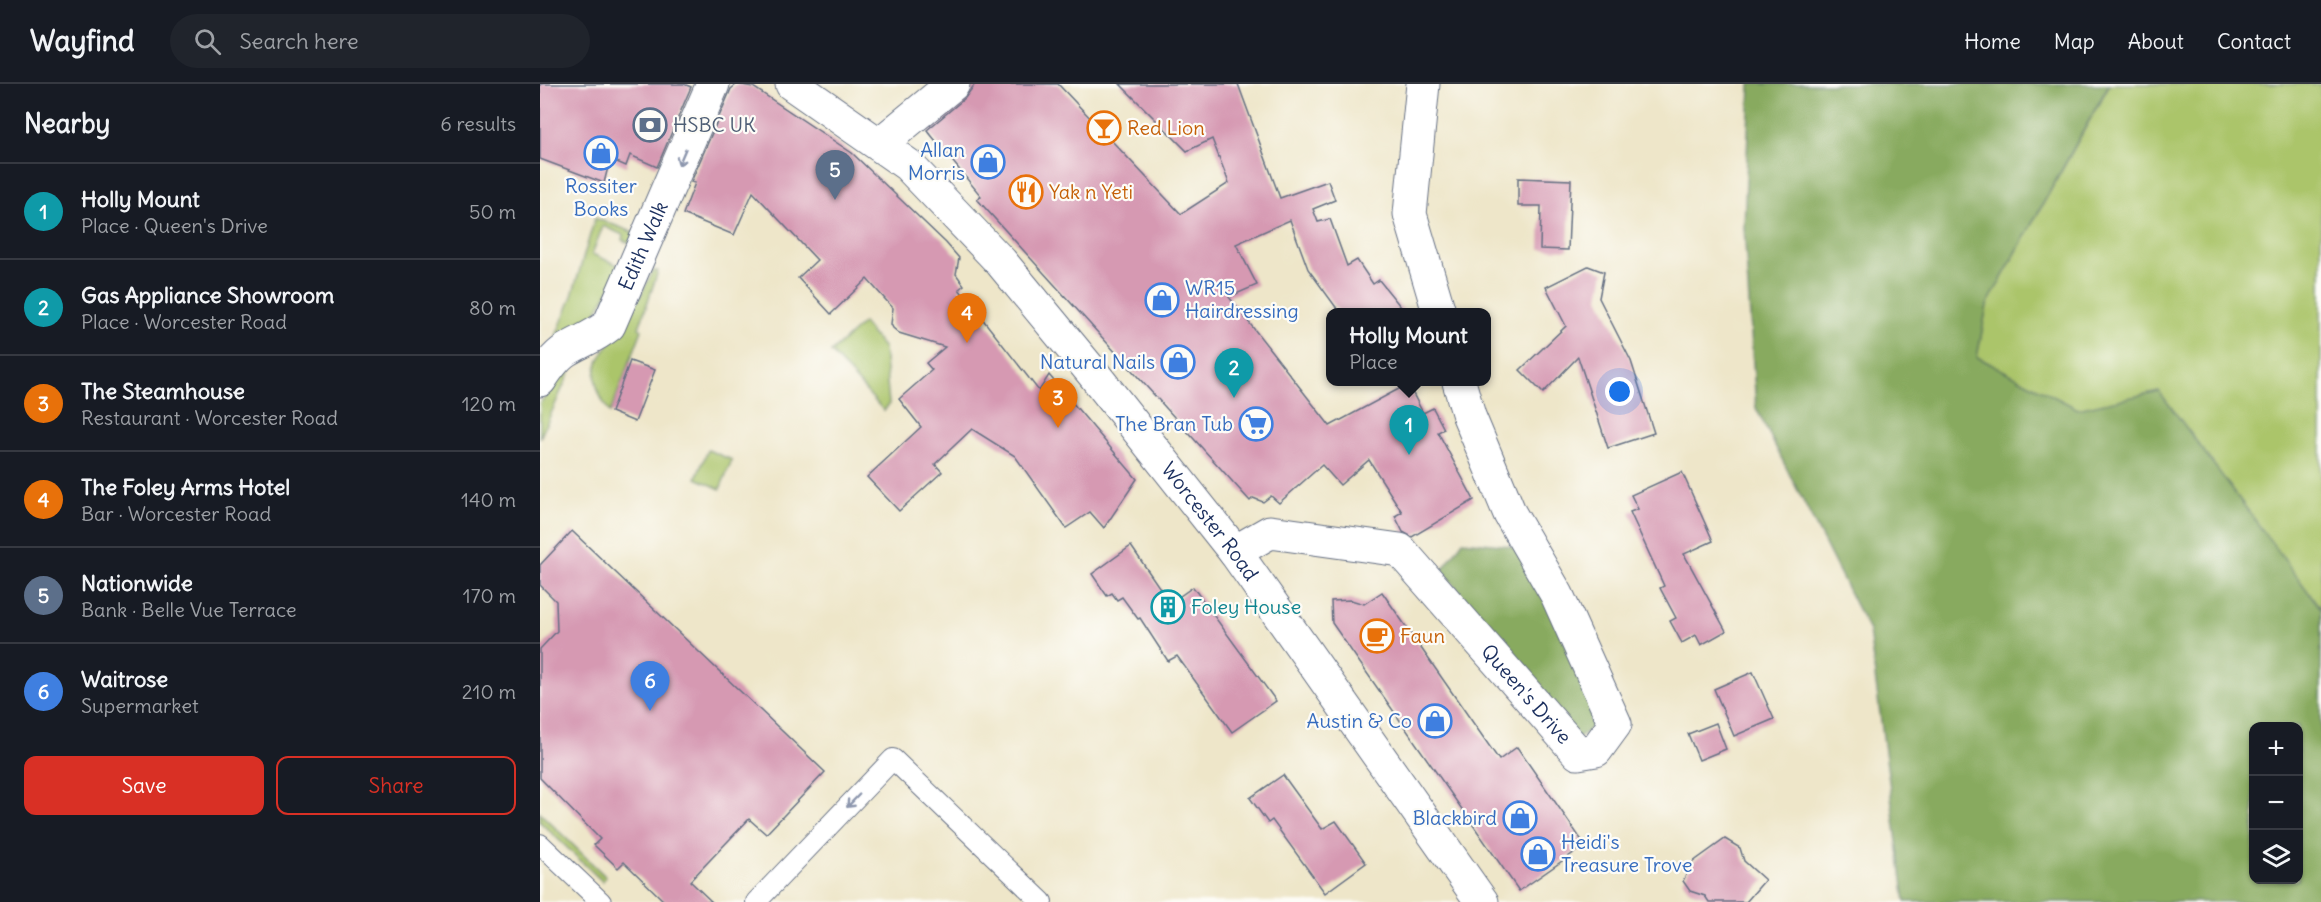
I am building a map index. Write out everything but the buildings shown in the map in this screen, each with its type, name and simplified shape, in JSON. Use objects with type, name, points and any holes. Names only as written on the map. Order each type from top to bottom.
[{"type":"main road","name":"Edith Walk","points":[[540,380],[554,360],[566,350],[594,337],[609,325],[713,84]]},
{"type":"main road","name":"Worcester Road","points":[[792,84],[908,165],[1001,262],[1235,552],[1482,902]]},
{"type":"main road","points":[[880,144],[953,84]]},
{"type":"main road","points":[[1423,84],[1410,214],[1438,308]]},
{"type":"main road","name":"Queen's Drive","points":[[1235,552],[1270,532],[1400,550],[1578,753],[1596,750],[1615,724],[1557,595],[1510,514],[1469,416],[1460,386]]},
{"type":"lane","points":[[756,902],[894,759],[1042,902]]},
{"type":"lane","points":[[540,843],[596,897]]},
{"type":"green space","points":[[1750,84],[2109,84],[1987,305],[1977,357],[2078,409],[2159,391],[2321,609],[2321,902],[1905,902],[1869,631],[1756,408],[1744,227]]},
{"type":"green space","points":[[2110,84],[2321,84],[2321,609],[2159,391],[2078,409],[1977,357],[1987,305]]},
{"type":"green space","points":[[595,218],[635,233],[630,243],[622,240],[623,235],[603,226],[592,254],[623,267],[587,327],[558,338],[556,336],[572,296]]},
{"type":"green space","points":[[653,271],[658,271],[639,328],[642,330],[610,413],[596,384],[598,362],[635,306]]},
{"type":"green space","points":[[863,323],[884,348],[889,404],[884,411],[831,352]]},
{"type":"green space","points":[[567,370],[570,371],[540,438],[540,403]]},
{"type":"green space","points":[[708,450],[732,460],[720,489],[696,478]]},
{"type":"green space","points":[[1463,541],[1521,547],[1601,720],[1576,740],[1442,570]]},
{"type":"green space","points":[[540,813],[606,877],[602,881],[540,822]]},
{"type":"place","name":"HSBC UK","points":[[650,125]]},
{"type":"place","name":"Red Lion","points":[[1104,128]]},
{"type":"place","name":"Rossiter Books","points":[[601,153]]},
{"type":"place","name":"Allan Morris","points":[[988,162]]},
{"type":"place","name":"Yak n Yeti","points":[[1026,192]]},
{"type":"place","name":"Nationwide","points":[[835,200]]},
{"type":"place","name":"WR15 Hairdressing","points":[[1162,300]]},
{"type":"place","name":"The Foley Arms Hotel","points":[[967,343]]},
{"type":"place","name":"Natural Nails","points":[[1178,362]]},
{"type":"place","name":"Gas Appliance Showroom","points":[[1234,398]]},
{"type":"place","name":"The Bran Tub","points":[[1256,424]]},
{"type":"place","name":"The Steamhouse","points":[[1058,428]]},
{"type":"place","name":"Holly Mount","points":[[1409,455]]},
{"type":"place","name":"Foley House","points":[[1168,607]]},
{"type":"place","name":"Faun","points":[[1377,636]]},
{"type":"place","name":"Waitrose","points":[[650,711]]},
{"type":"place","name":"Austin & Co","points":[[1435,721]]},
{"type":"place","name":"Blackbird","points":[[1520,818]]},
{"type":"place","name":"Heidi's Treasure Trove","points":[[1538,854]]}]
